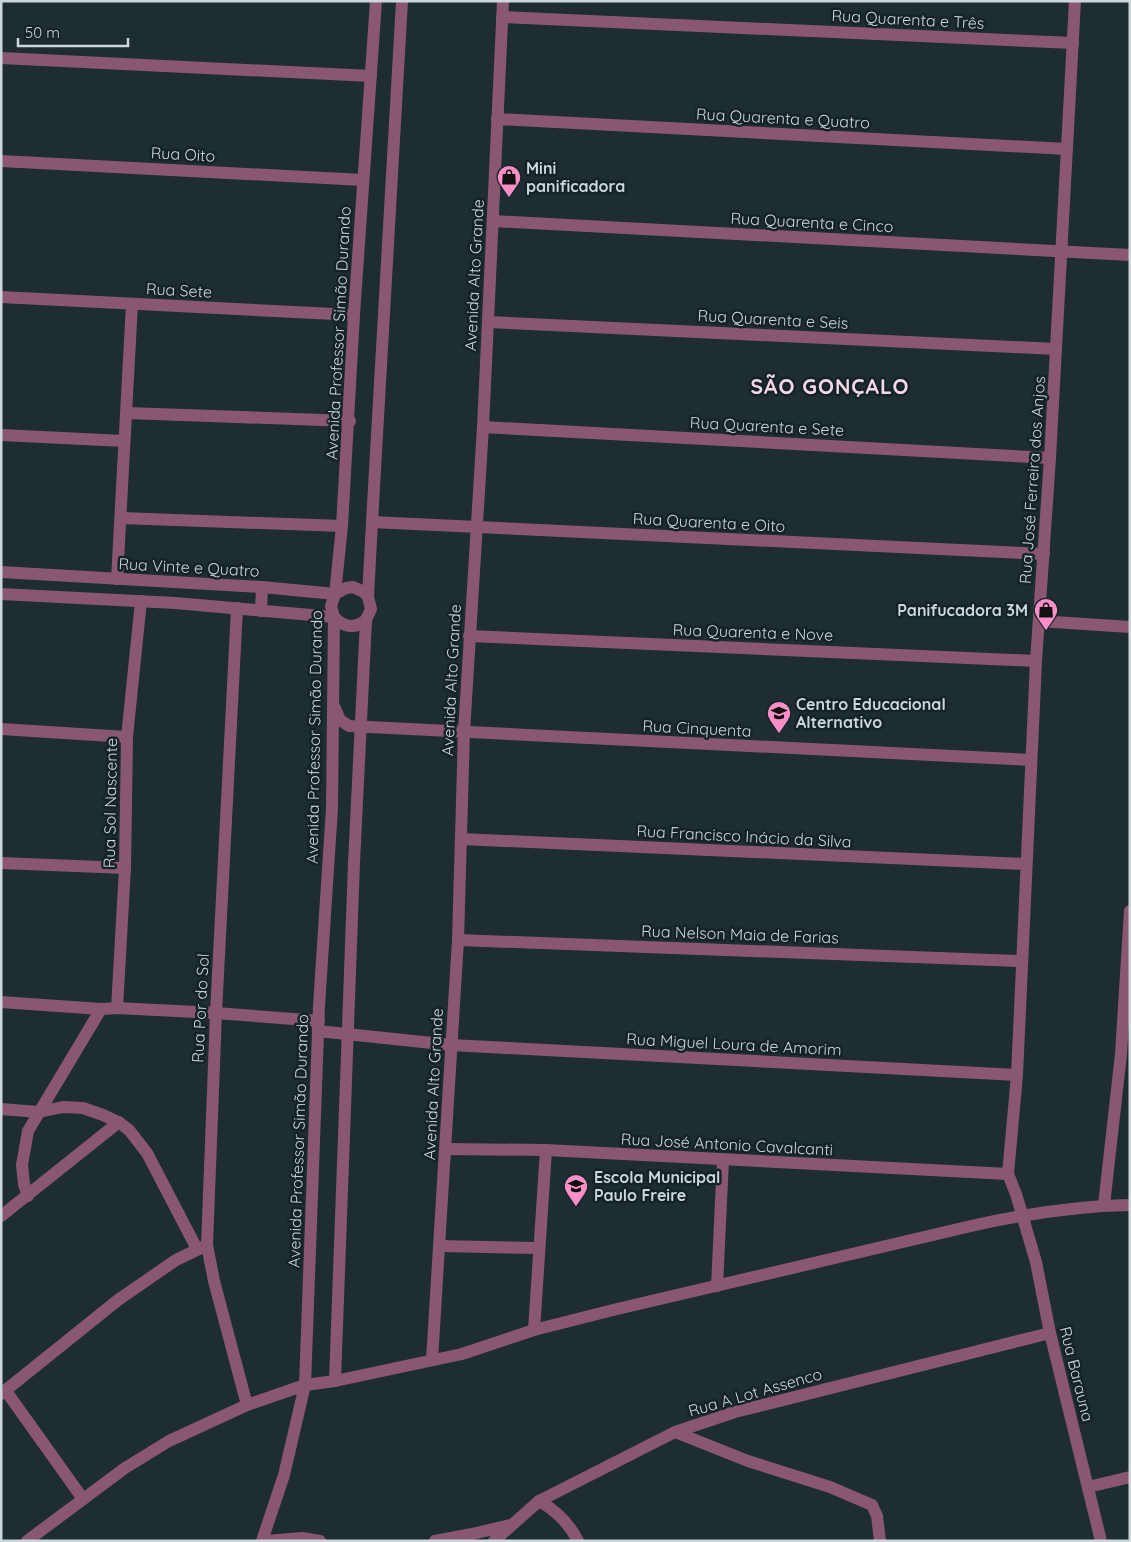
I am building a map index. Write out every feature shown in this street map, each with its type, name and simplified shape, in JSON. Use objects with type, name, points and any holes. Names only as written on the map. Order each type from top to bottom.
[{"type":"street","name":"Avenida Professor Simão Durando","points":[[262,1541],[284,1474],[305,1385],[318,1026],[332,808],[334,618],[331,606],[335,594],[342,526],[350,421],[354,315],[376,1]]},
{"type":"street","points":[[335,1381],[354,863],[366,620],[371,609],[368,597],[402,1]]},
{"type":"street","name":"Avenida Alto Grande","points":[[432,1360],[458,940],[464,732],[483,428],[503,1]]},
{"type":"street","name":"Rua José Ferreira dos Anjos","points":[[1008,1174],[1016,1074],[1036,661],[1050,458],[1075,1]]},
{"type":"street","name":"Rua Quarenta e Três","points":[[502,16],[1073,42]]},
{"type":"street","points":[[1,58],[371,76]]},
{"type":"street","name":"Rua Quarenta e Quatro","points":[[497,119],[1067,150]]},
{"type":"street","name":"Rua Oito","points":[[1,161],[363,180]]},
{"type":"street","name":"Rua Quarenta e Cinco","points":[[493,221],[1130,255]]},
{"type":"street","name":"Rua Sete","points":[[1,297],[354,315]]},
{"type":"street","points":[[117,579],[132,304]]},
{"type":"street","name":"Rua Quarenta e Seis","points":[[488,322],[1056,349]]},
{"type":"street","points":[[127,413],[350,421]]},
{"type":"street","name":"Rua Quarenta e Sete","points":[[483,428],[1050,458]]},
{"type":"street","points":[[1,435],[124,441]]},
{"type":"street","points":[[121,518],[342,526]]},
{"type":"street","name":"Rua Quarenta e Oito","points":[[372,522],[1044,554]]},
{"type":"street","name":"Rua Vinte e Quatro","points":[[1,572],[262,587],[335,594],[352,587],[364,592],[368,597]]},
{"type":"street","points":[[261,611],[262,587]]},
{"type":"street","points":[[1,594],[237,608],[334,618],[350,627],[366,620]]},
{"type":"street","name":"Rua Sol Nascente","points":[[117,1008],[125,868],[127,737],[141,601]]},
{"type":"street","name":"Rua Por do Sol","points":[[237,608],[202,1247],[214,1281],[247,1405]]},
{"type":"street","points":[[1039,621],[1130,627]]},
{"type":"street","name":"Rua Quarenta e Nove","points":[[470,636],[1036,661]]},
{"type":"street","name":"Rua Cinquenta","points":[[333,698],[336,712],[344,724],[349,726],[1031,760]]},
{"type":"street","points":[[1,730],[127,737]]},
{"type":"street","name":"Rua Francisco Inácio da Silva","points":[[461,839],[1026,864]]},
{"type":"street","points":[[1,863],[125,868]]},
{"type":"street","points":[[1104,1205],[1121,1054],[1130,911]]},
{"type":"street","name":"Rua Nelson Maia de Farias","points":[[458,940],[1021,961]]},
{"type":"street","name":"Rua Miguel Loura de Amorim","points":[[1,1002],[101,1009],[117,1008],[216,1013],[318,1026],[347,1035],[451,1045],[1016,1074]]},
{"type":"street","points":[[28,1196],[22,1176],[25,1142],[28,1131],[101,1009]]},
{"type":"street","points":[[1,1109],[39,1112],[63,1107],[83,1108],[119,1122],[129,1130],[150,1159],[202,1247],[176,1260],[118,1300],[4,1392],[83,1500]]},
{"type":"street","points":[[1,1216],[119,1122]]},
{"type":"street","name":"Rua José Antonio Cavalcanti","points":[[445,1149],[546,1150],[1008,1174]]},
{"type":"street","points":[[534,1330],[546,1150]]},
{"type":"street","points":[[717,1286],[723,1160]]},
{"type":"street","name":"Rua Barauna","points":[[1008,1174],[1036,1262],[1050,1333],[1101,1541]]},
{"type":"street","points":[[27,1541],[125,1468],[169,1441],[247,1405],[305,1385],[335,1381],[462,1354],[534,1330],[1022,1214],[1104,1205],[1130,1205]]},
{"type":"street","points":[[439,1246],[539,1248]]},
{"type":"street","name":"Rua A Lot Assenco","points":[[494,1541],[539,1501],[675,1432],[735,1412],[1050,1333]]},
{"type":"street","points":[[675,1432],[748,1461],[830,1487],[872,1505],[877,1516],[880,1541]]},
{"type":"street","points":[[1088,1487],[1130,1477]]},
{"type":"street","points":[[539,1501],[562,1517],[578,1541]]},
{"type":"street","points":[[436,1541],[513,1524]]},
{"type":"street","points":[[268,1541],[302,1538],[320,1541]]},
{"type":"place","name":"Mini panificadora","points":[[509,198]]},
{"type":"place","name":"Panifucadora 3M","points":[[1046,631]]},
{"type":"place","name":"Centro Educacional Alternativo","points":[[779,734]]},
{"type":"place","name":"Escola Municipal Paulo Freire","points":[[576,1207]]},
{"type":"district","name":"SÃO GONÇALO","points":[[830,386]]}]
